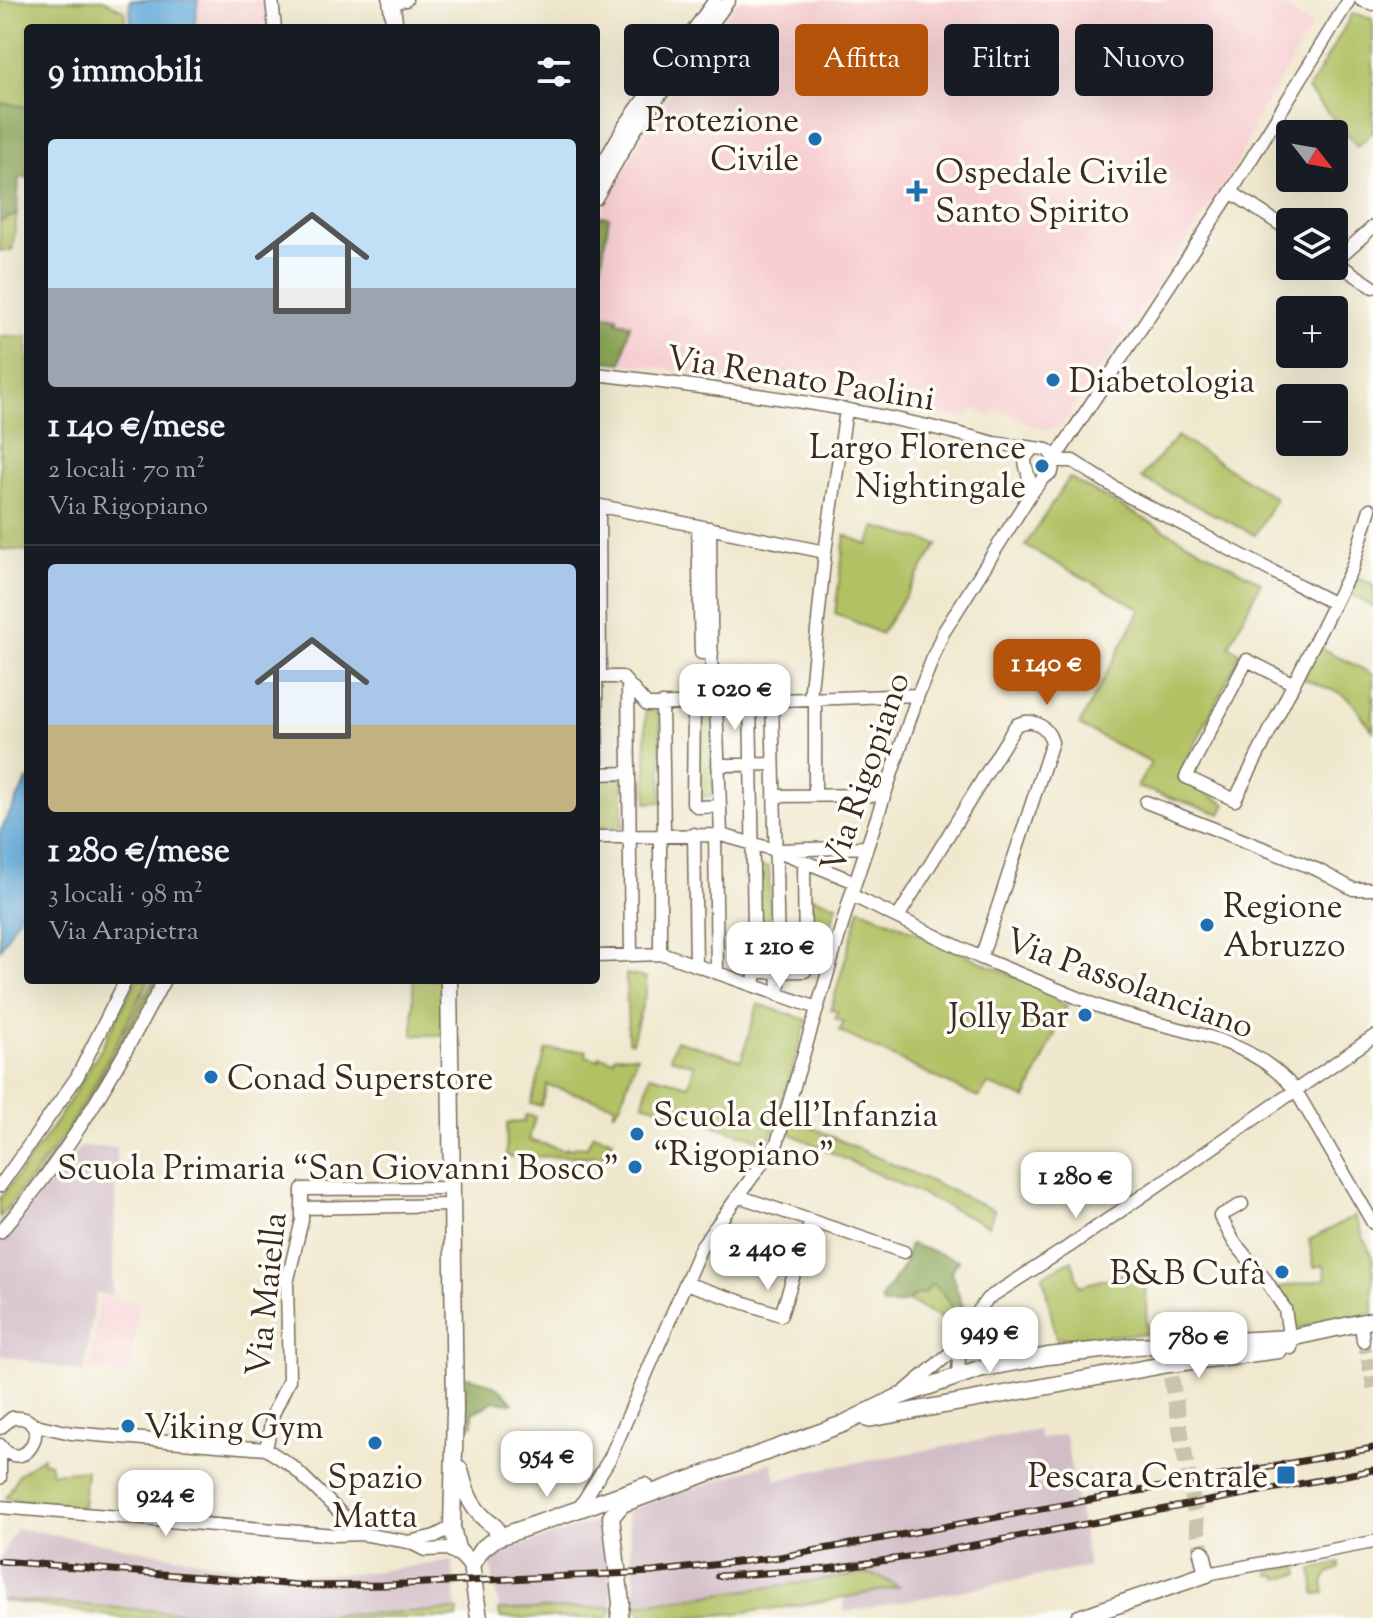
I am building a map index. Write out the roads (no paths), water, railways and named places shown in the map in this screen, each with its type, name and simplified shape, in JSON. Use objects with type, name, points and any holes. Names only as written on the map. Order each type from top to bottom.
[{"type":"main road","points":[[395,24],[397,1]]},
{"type":"main road","points":[[449,984],[455,1453],[452,1527],[456,1546],[467,1561],[479,1618]]},
{"type":"main road","points":[[843,1424],[968,1399],[1170,1370],[1366,1330]]},
{"type":"main road","points":[[623,1613],[611,1517],[622,1504],[843,1424],[898,1397],[958,1375],[1048,1356],[1153,1345],[1291,1343]]},
{"type":"main road","points":[[1153,1345],[1161,1351],[1170,1370]]},
{"type":"main road","points":[[958,1375],[960,1393],[968,1399]]},
{"type":"main road","points":[[936,1384],[945,1386],[949,1393],[947,1400],[940,1404]]},
{"type":"main road","points":[[455,1453],[471,1505],[495,1532]]},
{"type":"main road","points":[[452,1527],[470,1522],[495,1532],[527,1526],[630,1489],[721,1468]]},
{"type":"main road","points":[[578,1510],[611,1517]]},
{"type":"main road","points":[[467,1561],[482,1549],[495,1532]]},
{"type":"main road","points":[[1079,1618],[1207,1574],[1202,1553]]},
{"type":"street","points":[[272,0],[275,24]]},
{"type":"street","points":[[600,168],[625,125],[715,0]]},
{"type":"street","points":[[600,191],[635,130],[729,0]]},
{"type":"street","points":[[1026,469],[1035,477],[1043,478],[1061,461],[1074,427],[1231,192],[1349,0]]},
{"type":"street","points":[[1361,0],[1373,4]]},
{"type":"street","points":[[1231,192],[1276,222]]},
{"type":"street","points":[[1348,249],[1373,227]]},
{"type":"street","points":[[1348,270],[1373,287]]},
{"type":"street","name":"Via Renato Paolini","points":[[600,375],[846,410],[961,432],[996,443],[1038,449]]},
{"type":"street","points":[[815,795],[812,699],[825,552],[846,410]]},
{"type":"street","points":[[1030,495],[1026,456],[1074,427]]},
{"type":"street","name":"Via Renato Paolini","points":[[996,443],[1026,469]]},
{"type":"street","points":[[1038,449],[1051,453],[1333,603]]},
{"type":"street","name":"Via Rigopiano","points":[[578,1510],[610,1458],[701,1247],[777,1143],[853,888],[918,695],[943,633],[1043,478]]},
{"type":"street","points":[[600,506],[825,552]]},
{"type":"street","points":[[1294,684],[1247,660],[1186,777],[1235,800],[1294,684],[1333,603],[1352,568],[1370,509]]},
{"type":"street","points":[[704,527],[720,806],[717,973]]},
{"type":"street","points":[[600,677],[622,677],[647,705],[918,695]]},
{"type":"street","points":[[628,683],[631,955]]},
{"type":"street","points":[[750,699],[755,986]]},
{"type":"street","points":[[772,699],[779,995]]},
{"type":"street","points":[[694,702],[693,803],[698,807],[720,806]]},
{"type":"street","points":[[660,954],[662,704]]},
{"type":"street","points":[[898,917],[1016,725],[1028,721],[1040,724],[1052,742],[981,958]]},
{"type":"street","points":[[718,765],[773,764]]},
{"type":"street","points":[[600,774],[629,773]]},
{"type":"street","points":[[774,796],[884,795]]},
{"type":"street","points":[[1146,802],[1318,870],[1353,889],[1373,889]]},
{"type":"street","points":[[694,834],[696,965]]},
{"type":"street","name":"Via Passolanciano","points":[[600,837],[718,835],[776,850],[853,888],[898,917],[981,958],[1113,1012],[1211,1036],[1252,1055],[1287,1080],[1296,1091],[1373,1223]]},
{"type":"street","name":"Via Passolanciano","points":[[776,850],[867,847]]},
{"type":"street","points":[[755,972],[805,971],[804,863]]},
{"type":"street","points":[[600,956],[660,954],[817,1008]]},
{"type":"street","points":[[0,1186],[77,1077],[124,984]]},
{"type":"street","points":[[0,1232],[73,1141],[162,984]]},
{"type":"street","points":[[898,1397],[949,1354],[987,1299],[1068,1247],[1373,1037]]},
{"type":"street","name":"Via Maiella","points":[[266,1449],[273,1414],[289,1380],[287,1283],[303,1208],[302,1189],[452,1188]]},
{"type":"street","points":[[738,1196],[904,1252]]},
{"type":"street","points":[[1242,1204],[1220,1216],[1234,1242],[1285,1309],[1291,1343]]},
{"type":"street","points":[[303,1208],[452,1205]]},
{"type":"street","points":[[685,1283],[781,1315],[811,1221]]},
{"type":"street","points":[[958,1375],[959,1357],[971,1323]]},
{"type":"street","points":[[2,1423],[17,1417],[31,1424],[71,1433],[266,1449],[292,1466],[340,1516],[362,1534]]},
{"type":"street","points":[[1,1475],[32,1448],[36,1436],[31,1424]]},
{"type":"street","points":[[0,1445],[8,1453],[21,1455]]},
{"type":"street","points":[[0,1451],[1,1475]]},
{"type":"street","points":[[0,1507],[335,1535],[362,1534],[409,1542],[429,1551],[447,1549],[467,1561]]},
{"type":"street","points":[[335,1535],[343,1526],[340,1516]]},
{"type":"street","points":[[409,1542],[435,1536],[452,1527]]},
{"type":"street","points":[[1207,1574],[1373,1542]]},
{"type":"water","points":[[130,0],[198,0],[195,24],[131,24]]},
{"type":"water","points":[[24,786],[24,907],[0,950],[0,832]]},
{"type":"tunnel","points":[[1363,1341],[1373,1390]]},
{"type":"tunnel","points":[[1171,1377],[1202,1553]]},
{"type":"railway","points":[[0,1561],[311,1586],[653,1572],[780,1557],[1373,1448]]},
{"type":"railway","points":[[718,1576],[827,1569],[921,1555],[1373,1470]]},
{"type":"place","name":"Protezione Civile","points":[[815,139]]},
{"type":"place","name":"Ospedale Civile Santo Spirito","points":[[917,191]]},
{"type":"place","name":"Diabetologia","points":[[1053,380]]},
{"type":"place","name":"Largo Florence Nightingale","points":[[1042,466]]},
{"type":"place","name":"Regione Abruzzo","points":[[1207,925]]},
{"type":"place","name":"Jolly Bar","points":[[1085,1015]]},
{"type":"place","name":"Conad Superstore","points":[[211,1077]]},
{"type":"place","name":"Scuola dell’Infanzia “Rigopiano”","points":[[637,1134]]},
{"type":"place","name":"Scuola Primaria “San Giovanni Bosco”","points":[[635,1167]]},
{"type":"place","name":"B&B Cufà","points":[[1282,1272]]},
{"type":"place","name":"Viking Gym","points":[[128,1426]]},
{"type":"place","name":"Spazio Matta","points":[[375,1443]]},
{"type":"place","name":"Pescara Centrale","points":[[1286,1475]]}]
